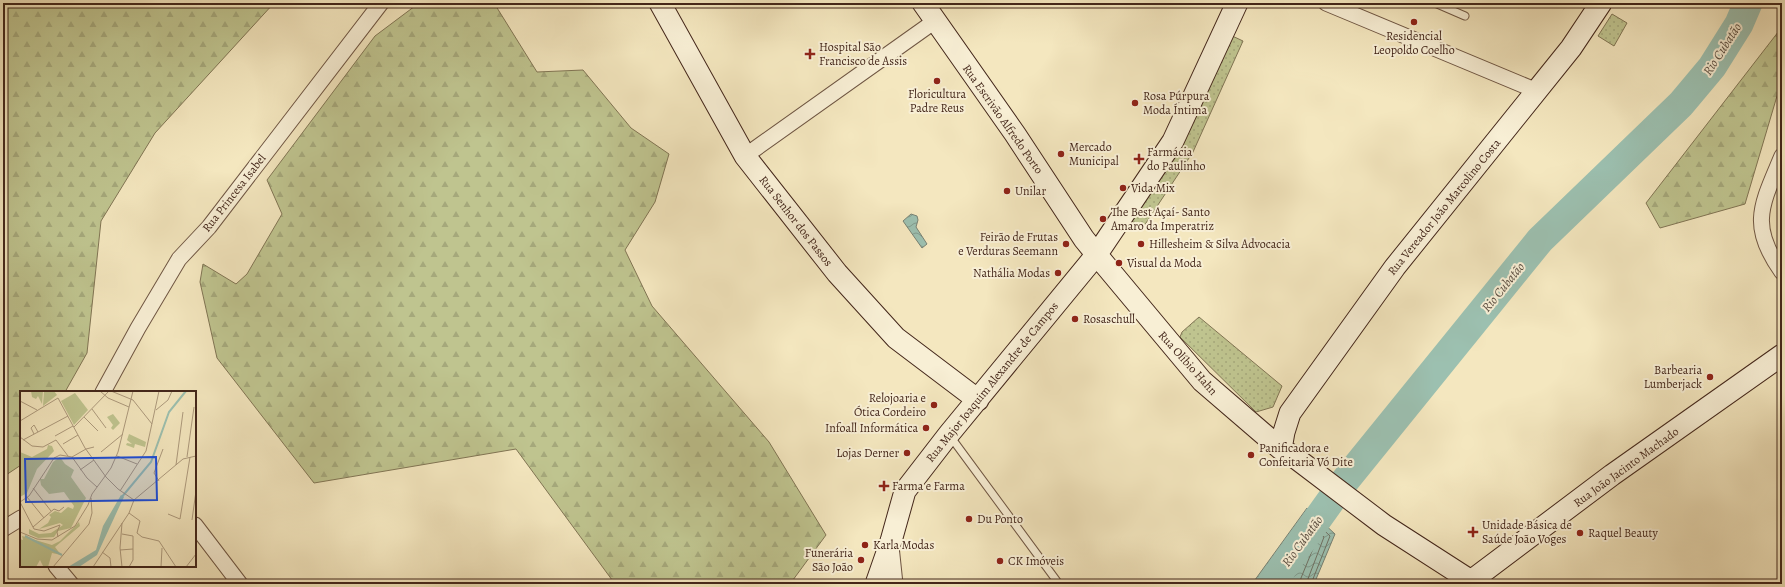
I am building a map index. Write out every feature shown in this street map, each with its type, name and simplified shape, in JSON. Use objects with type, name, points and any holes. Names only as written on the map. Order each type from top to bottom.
[{"type":"main road","name":"Rua Senhor dos Passos","points":[[660,3],[745,156],[837,273],[896,338],[978,400]]},
{"type":"main road","name":"Rua Escrivão Alfredo Porto","points":[[922,3],[1015,134],[1084,239],[1097,254]]},
{"type":"main road","name":"Rua Major Joaquim Alexandre de Campos","points":[[876,584],[891,541],[905,491],[949,434],[1097,254],[1173,141],[1238,3]]},
{"type":"main road","name":"Rua Vereador João Marcolino Costa","points":[[1287,453],[1284,432],[1290,413],[1395,268],[1537,91],[1584,30],[1601,3]]},
{"type":"main road","name":"Rua Olíbio Hahn","points":[[1097,254],[1186,364],[1202,381],[1256,429],[1384,525],[1471,582]]},
{"type":"main road","name":"Rua João Jacinto Machado","points":[[1471,582],[1612,475],[1782,355]]},
{"type":"main road","name":"Rua Vereador João Marcolino Costa","points":[[1256,429],[1274,424],[1290,413]]},
{"type":"street","name":"Rua Princesa Isabel","points":[[104,391],[138,328],[179,259],[209,227],[381,3]]},
{"type":"street","points":[[1326,3],[1537,91]]},
{"type":"street","points":[[745,156],[935,21]]},
{"type":"street","points":[[1782,156],[1764,203],[1760,222],[1766,245],[1782,272]]},
{"type":"street","points":[[3,529],[20,519]]},
{"type":"street","points":[[196,526],[240,584]]},
{"type":"street","points":[[891,541],[894,584]]},
{"type":"street","points":[[57,567],[71,584]]},
{"type":"lane","points":[[1435,3],[1465,16]]},
{"type":"lane","points":[[949,434],[1059,584]]},
{"type":"green space","points":[[3,3],[274,3],[155,133],[101,221],[87,353],[66,391],[20,391],[20,466],[3,477]]},
{"type":"green space","points":[[419,3],[494,3],[537,72],[583,70],[631,128],[669,154],[655,202],[625,250],[652,306],[769,442],[826,535],[790,584],[615,584],[516,449],[314,483],[217,358],[200,282],[203,264],[236,284],[247,274],[282,214],[267,180],[375,36]]},
{"type":"green space","points":[[1612,14],[1627,23],[1614,46],[1598,36]]},
{"type":"green space","points":[[1782,27],[1782,89],[1777,96],[1745,204],[1660,228],[1646,203]]},
{"type":"green space","points":[[1228,34],[1243,41],[1193,152],[1142,229],[1128,218]]},
{"type":"green space","points":[[1199,317],[1282,386],[1273,407],[1256,412],[1180,337],[1182,332]]},
{"type":"water","points":[[911,214],[917,216],[918,220],[916,227],[927,244],[922,248],[903,221]]},
{"type":"water","points":[[1307,508],[1335,534],[1314,584],[1252,584]]},
{"type":"waterway","name":"Rio Cubatão","points":[[1271,584],[1344,482],[1540,240],[1681,104],[1712,67],[1739,24],[1748,3]]},
{"type":"place","name":"Residencial Leopoldo Coelho","points":[[1414,22]]},
{"type":"place","name":"Hospital São Francisco de Assis","points":[[810,54]]},
{"type":"place","name":"Floricultura Padre Reus","points":[[937,81]]},
{"type":"place","name":"Rosa Púrpura Moda Íntima","points":[[1135,103]]},
{"type":"place","name":"Mercado Municipal","points":[[1061,154]]},
{"type":"place","name":"Farmácia do Paulinho","points":[[1139,159]]},
{"type":"place","name":"Vida Mix","points":[[1123,188]]},
{"type":"place","name":"Unilar","points":[[1007,191]]},
{"type":"place","name":"The Best Açaí- Santo Amaro da Imperatriz","points":[[1103,219]]},
{"type":"place","name":"Feirão de Frutas e Verduras Seemann","points":[[1066,244]]},
{"type":"place","name":"Hillesheim & Silva Advocacia","points":[[1141,244]]},
{"type":"place","name":"Visual da Moda","points":[[1119,263]]},
{"type":"place","name":"Nathália Modas","points":[[1058,273]]},
{"type":"place","name":"Rosaschull","points":[[1075,319]]},
{"type":"place","name":"Barbearia Lumberjack","points":[[1710,377]]},
{"type":"place","name":"Relojoaria e Ótica Cordeiro","points":[[934,405]]},
{"type":"place","name":"Infoall Informática","points":[[926,428]]},
{"type":"place","name":"Lojas Derner","points":[[907,453]]},
{"type":"place","name":"Panificadora e Confeitaria Vó Dite","points":[[1251,455]]},
{"type":"place","name":"Farma e Farma","points":[[884,486]]},
{"type":"place","name":"Du Ponto","points":[[969,519]]},
{"type":"place","name":"Unidade Básica de Saúde João Voges","points":[[1473,532]]},
{"type":"place","name":"Raquel Beauty","points":[[1580,533]]},
{"type":"place","name":"Karla Modas","points":[[865,545]]},
{"type":"place","name":"Funerária São João","points":[[861,560]]},
{"type":"place","name":"CK Imóveis","points":[[1000,561]]}]
